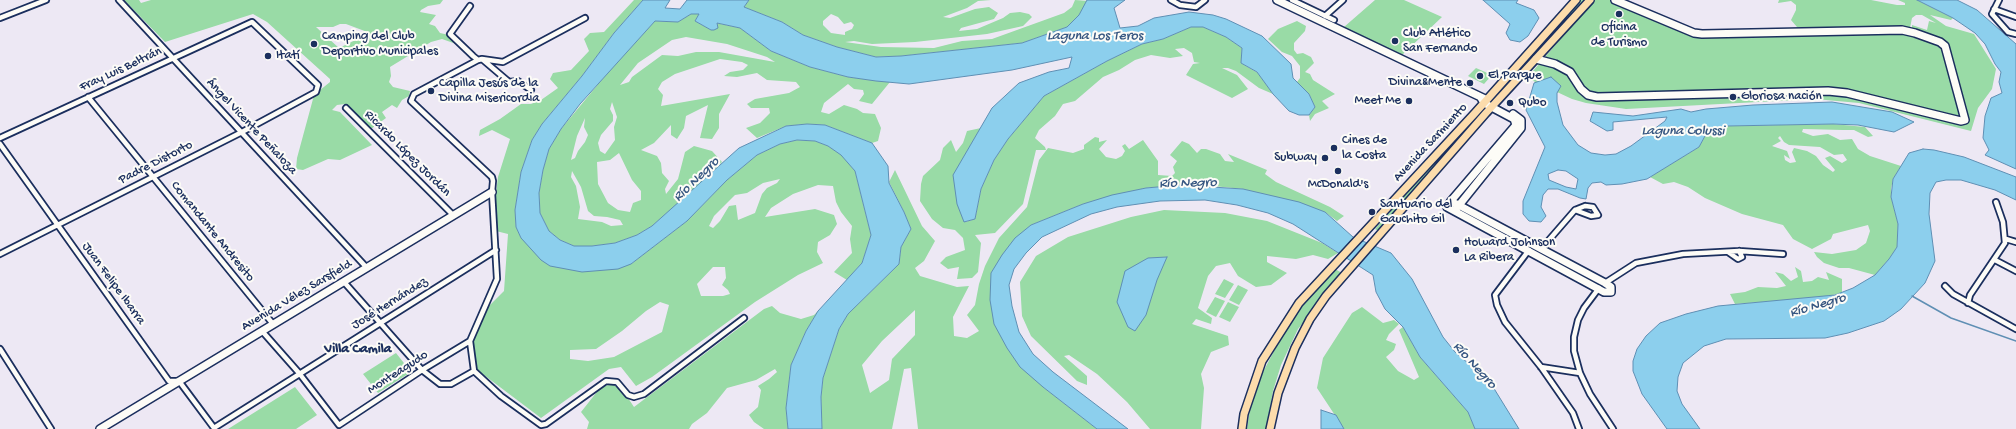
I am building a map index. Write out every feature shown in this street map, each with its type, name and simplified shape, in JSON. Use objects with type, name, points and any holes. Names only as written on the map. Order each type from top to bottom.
[{"type":"main road","name":"Avenida Sarmiento","points":[[1242,429],[1246,407],[1262,361],[1299,303],[1576,0]]},
{"type":"main road","name":"Avenida Sarmiento","points":[[1270,429],[1278,393],[1302,332],[1326,296],[1590,0]]},
{"type":"street","points":[[0,18],[46,0]]},
{"type":"street","name":"Ángel Vicente Peñaloza","points":[[119,0],[367,268]]},
{"type":"street","points":[[1171,0],[1180,5],[1196,7],[1205,0]]},
{"type":"street","points":[[1277,0],[1494,106],[1516,115],[1522,123],[1521,128],[1449,204],[1527,246],[1536,254],[1602,285]]},
{"type":"street","points":[[1292,0],[1299,1],[1334,20]]},
{"type":"street","points":[[1325,16],[1344,0]]},
{"type":"street","points":[[1536,59],[1555,64],[1570,72],[1581,89],[1588,95],[1597,97],[1828,90],[1848,93],[1961,121],[1965,120],[1945,46],[1940,42],[1915,33],[1902,30],[1702,34],[1694,33],[1615,0]]},
{"type":"street","points":[[1998,0],[1992,14],[2008,32],[2016,34]]},
{"type":"street","points":[[470,6],[450,34],[464,48],[509,82],[518,81],[531,90]]},
{"type":"street","points":[[1994,9],[2016,17]]},
{"type":"street","points":[[585,18],[503,62],[480,60],[414,94],[411,101],[492,177],[497,279],[470,341],[474,371],[501,396],[538,424],[546,424],[606,381],[617,382],[628,395],[634,397],[644,394],[744,318]]},
{"type":"street","name":"Fray Luis Beltrán","points":[[0,138],[252,22],[318,85],[318,88]]},
{"type":"street","name":"Padre Distorto","points":[[0,254],[242,132],[316,92],[318,88]]},
{"type":"street","name":"Comandante Andresito","points":[[88,97],[273,324]]},
{"type":"street","name":"Ricardo López Jordán","points":[[346,108],[453,215]]},
{"type":"street","name":"Juan Felipe Ibarra","points":[[0,144],[169,380],[180,380]]},
{"type":"street","points":[[1457,208],[1486,164]]},
{"type":"street","name":"Avenida Vélez Sarsfield","points":[[100,429],[492,192]]},
{"type":"street","points":[[1968,303],[1970,295],[1995,260],[2006,239],[2003,222],[1996,202]]},
{"type":"street","points":[[1536,254],[1575,210]]},
{"type":"street","points":[[2006,239],[2016,242]]},
{"type":"street","points":[[1527,246],[1542,248],[1602,285]]},
{"type":"street","points":[[1527,246],[1495,295],[1497,306],[1505,322],[1541,367],[1573,413],[1578,429]]},
{"type":"street","name":"José Hernández","points":[[180,380],[214,428],[496,250]]},
{"type":"street","points":[[1728,252],[1738,259],[1742,257],[1739,251]]},
{"type":"street","points":[[1613,429],[1590,394],[1580,373],[1574,351],[1574,337],[1584,308],[1602,285],[1636,263],[1683,254],[1739,251],[1783,254]]},
{"type":"street","points":[[1995,260],[2016,271]]},
{"type":"street","points":[[344,282],[422,370],[440,384],[451,384],[474,371]]},
{"type":"street","points":[[1945,286],[1953,294],[2016,329]]},
{"type":"street","points":[[262,331],[299,373]]},
{"type":"street","name":"Monteagudo","points":[[299,373],[339,425],[422,370],[470,341]]},
{"type":"street","points":[[0,349],[51,429]]},
{"type":"street","points":[[1541,367],[1580,373]]},
{"type":"green space","points":[[124,0],[139,0],[141,3],[151,0],[443,0],[440,4],[428,6],[420,12],[436,15],[429,24],[435,26],[440,33],[449,35],[459,45],[442,39],[431,42],[390,67],[391,76],[389,82],[393,87],[410,91],[409,96],[402,100],[397,108],[392,105],[382,112],[386,118],[371,129],[345,104],[337,105],[332,110],[340,112],[372,145],[340,160],[328,159],[303,170],[296,169],[297,158],[314,95],[330,82],[330,79],[267,22],[253,14],[165,42]],"holes":[[[340,24],[346,24],[370,33],[339,48],[316,27],[333,27]]]},
{"type":"green space","points":[[634,0],[643,0],[614,33],[582,76],[542,124],[532,140],[521,172],[515,210],[516,227],[521,238],[631,264],[687,221],[727,180],[757,155],[780,144],[797,140],[815,141],[828,146],[842,155],[855,171],[871,235],[862,263],[847,280],[834,272],[852,253],[850,239],[852,226],[841,212],[836,202],[833,186],[818,185],[793,194],[771,208],[765,217],[815,209],[834,215],[837,224],[830,235],[818,242],[817,252],[823,263],[798,275],[755,302],[652,377],[636,386],[621,367],[609,369],[541,418],[476,369],[473,341],[485,310],[504,291],[508,234],[496,231],[496,193],[498,177],[510,139],[492,130],[479,136],[480,130],[500,119],[521,104],[531,104],[541,100],[558,88],[550,79],[553,73],[571,70],[589,51],[584,39],[590,33],[604,32]],"holes":[[[780,179],[777,183],[767,188],[762,194],[755,213],[738,220],[736,205],[729,206],[720,221],[713,228],[709,226],[714,216],[735,195],[747,193],[763,183]],[[713,267],[725,267],[726,278],[722,285],[730,294],[723,296],[701,296],[697,284]],[[660,302],[669,305],[662,332],[614,357],[588,361],[570,359],[570,350],[596,349],[622,331],[646,311]]]},
{"type":"green space","points":[[749,0],[991,0],[978,1],[967,8],[943,17],[950,18],[975,9],[989,7],[998,13],[994,19],[961,28],[959,31],[977,29],[1003,18],[1010,13],[1020,12],[1029,14],[1032,17],[1023,26],[987,34],[915,42],[872,44],[854,41],[845,42],[881,47],[934,48],[962,41],[992,39],[1064,13],[1072,7],[1075,0],[1088,1],[1079,15],[1067,27],[1022,43],[901,56],[876,57],[837,47],[803,35],[782,22],[744,7]],"holes":[[[831,14],[838,17],[844,24],[851,22],[854,25],[852,29],[845,32],[845,35],[831,33],[823,25],[823,21]]]},
{"type":"green space","name":"Club Atlético San Fernando","points":[[1375,0],[1404,0],[1442,17],[1402,55],[1344,27]]},
{"type":"green space","points":[[1578,0],[1584,0],[1495,101],[1490,99]]},
{"type":"green space","points":[[1594,0],[1620,0],[1696,30],[1866,27],[1797,27],[1791,20],[1796,10],[1796,5],[1791,1],[1778,3],[1779,0],[1871,0],[1905,5],[1905,3],[1898,0],[1917,0],[1953,18],[1951,20],[1930,15],[1946,26],[1974,34],[1996,69],[1992,89],[1978,108],[1971,131],[1859,103],[1815,99],[1626,109],[1586,103],[1572,99],[1527,78]],"holes":[[[1916,15],[1922,15],[1936,23],[1929,21],[1927,30],[1912,25],[1912,29],[1900,27],[1910,28],[1912,18]]]},
{"type":"green space","points":[[691,14],[699,14],[695,21],[711,30],[714,30],[716,23],[740,28],[771,51],[810,67],[848,77],[890,82],[872,104],[859,101],[864,94],[863,90],[854,89],[848,84],[824,103],[821,112],[829,114],[844,105],[857,109],[863,113],[875,114],[881,128],[878,141],[872,143],[825,125],[807,124],[786,126],[757,138],[746,128],[760,123],[770,113],[769,108],[751,108],[747,104],[755,99],[789,93],[800,87],[796,82],[767,80],[757,73],[737,77],[724,76],[730,72],[743,70],[748,65],[742,62],[720,59],[675,74],[662,82],[658,89],[663,95],[661,106],[730,94],[719,114],[719,128],[712,139],[700,138],[708,105],[686,116],[684,128],[677,139],[671,135],[671,125],[654,143],[641,150],[657,156],[661,163],[662,173],[669,181],[665,189],[666,194],[678,179],[685,152],[694,146],[712,151],[722,162],[692,192],[652,226],[637,235],[615,243],[592,246],[574,246],[560,240],[549,231],[540,213],[539,193],[549,149],[561,129],[609,71],[655,21],[678,22]],"holes":[[[686,37],[727,44],[767,57],[775,62],[719,52],[696,52],[678,56],[662,55],[632,77],[629,82],[620,85],[638,63],[672,40]],[[612,102],[617,117],[614,127],[615,140],[605,154],[600,151],[598,143],[601,135],[613,121],[613,115],[610,109]],[[585,118],[584,127],[588,135],[575,158],[571,160],[577,136]],[[619,153],[632,180],[641,191],[641,200],[633,203],[630,212],[618,210],[608,203],[598,184],[597,162],[610,160]],[[572,171],[581,187],[588,211],[594,216],[620,220],[623,225],[611,226],[602,222],[578,219],[580,207],[576,186],[571,177]]]},
{"type":"green space","points":[[1297,21],[1306,26],[1305,31],[1294,43],[1294,50],[1297,54],[1303,53],[1311,57],[1314,63],[1305,72],[1310,74],[1313,80],[1335,94],[1322,101],[1329,108],[1315,114],[1310,121],[1309,115],[1315,107],[1309,94],[1297,82],[1300,78],[1300,66],[1292,56],[1282,52],[1268,39],[1278,29]]},
{"type":"green space","points":[[1191,27],[1203,27],[1226,37],[1242,48],[1241,63],[1258,73],[1273,94],[1259,88],[1236,71],[1228,68],[1222,68],[1237,75],[1248,89],[1232,98],[1186,75],[1193,64],[1200,63],[1194,62],[1192,53],[1184,48],[1175,49],[1183,56],[1170,58],[1151,55],[1135,60],[1119,70],[1103,77],[1075,101],[1063,104],[1055,116],[1039,130],[1035,138],[1045,147],[1046,150],[1036,150],[1023,204],[995,233],[975,235],[981,243],[978,272],[972,278],[957,279],[959,267],[948,269],[940,263],[946,257],[965,250],[963,238],[955,230],[943,228],[932,219],[920,201],[921,184],[923,176],[940,160],[943,148],[951,140],[956,152],[963,143],[967,131],[981,128],[970,147],[965,222],[975,219],[981,189],[994,160],[1008,139],[1044,96],[1107,61],[1142,44],[1163,39]]},
{"type":"green space","name":"El Parque","points":[[1476,68],[1492,75],[1484,84],[1468,76]]},
{"type":"green space","points":[[1484,106],[1488,108],[1380,232],[1375,229]]},
{"type":"green space","points":[[1833,124],[1865,127],[1873,136],[1868,137],[1854,130],[1803,129],[1802,132],[1813,136],[1828,134],[1840,140],[1852,139],[1858,149],[1870,156],[1901,166],[1893,179],[1891,189],[1891,197],[1898,224],[1897,247],[1875,275],[1849,268],[1839,268],[1824,263],[1814,252],[1832,254],[1856,250],[1866,243],[1870,231],[1868,225],[1833,234],[1831,239],[1812,249],[1793,239],[1783,225],[1742,214],[1705,198],[1688,187],[1674,182],[1663,184],[1650,177],[1699,147],[1705,136],[1727,126]],"holes":[[[1780,136],[1784,142],[1789,145],[1820,147],[1834,155],[1843,154],[1847,160],[1842,163],[1830,156],[1825,158],[1835,170],[1833,172],[1823,165],[1816,156],[1807,151],[1794,148],[1792,152],[1796,162],[1790,163],[1785,160],[1784,155],[1790,159],[1787,151],[1772,146],[1781,141],[1778,138]]]},
{"type":"green space","points":[[1095,137],[1099,138],[1099,142],[1107,140],[1099,149],[1106,157],[1116,159],[1122,156],[1125,151],[1122,146],[1125,144],[1129,149],[1143,140],[1158,161],[1158,175],[1172,176],[1175,173],[1173,167],[1177,161],[1170,155],[1182,141],[1189,144],[1197,153],[1201,149],[1206,149],[1220,154],[1225,161],[1234,162],[1228,154],[1267,170],[1265,174],[1276,182],[1330,207],[1344,216],[1337,221],[1325,212],[1243,189],[1180,185],[1146,188],[1083,204],[1031,225],[991,273],[1043,387],[1097,429],[918,429],[911,368],[904,369],[892,429],[822,429],[821,397],[823,378],[839,329],[848,314],[899,264],[901,247],[911,229],[889,182],[895,170],[922,226],[935,241],[924,261],[915,268],[920,276],[957,287],[969,286],[953,317],[954,336],[967,338],[979,331],[967,315],[975,305],[979,284],[985,266],[999,238],[1027,207],[1039,160],[1048,148],[1073,153],[1084,149],[1084,145]],"holes":[[[915,310],[915,335],[892,359],[889,380],[870,393],[862,365],[882,341]]]},
{"type":"green space","points":[[1164,210],[1225,213],[1267,221],[1322,243],[1338,253],[1328,259],[1313,255],[1296,259],[1267,256],[1267,262],[1287,273],[1271,285],[1256,287],[1238,276],[1230,263],[1216,266],[1208,276],[1198,308],[1212,318],[1211,324],[1196,319],[1192,324],[1228,336],[1229,345],[1211,352],[1201,374],[1204,388],[1201,429],[1150,429],[1127,402],[1097,374],[1069,355],[1064,356],[1087,376],[1087,385],[1077,381],[1031,336],[1022,316],[1020,282],[1036,256],[1068,237],[1131,217]]},
{"type":"green space","points":[[1795,267],[1801,271],[1803,282],[1812,281],[1818,277],[1829,280],[1826,272],[1842,279],[1842,293],[1818,298],[1735,304],[1730,294],[1745,292],[1758,287],[1777,288],[1786,286],[1775,272],[1783,274],[1791,281],[1798,277]]},
{"type":"green space","points":[[1335,269],[1342,273],[1298,329],[1281,365],[1273,391],[1266,429],[1247,429],[1250,409],[1262,374],[1284,332],[1298,311]]},
{"type":"green space","points":[[1224,279],[1234,284],[1225,298],[1215,294]]},
{"type":"green space","points":[[1238,285],[1248,290],[1239,305],[1229,300]]},
{"type":"green space","points":[[1215,297],[1225,301],[1216,317],[1206,312]]},
{"type":"green space","points":[[1228,302],[1239,307],[1230,322],[1219,317]]},
{"type":"green space","points":[[772,306],[780,313],[801,319],[814,315],[818,311],[806,331],[791,365],[786,408],[788,429],[764,429],[754,422],[749,415],[758,407],[761,390],[758,386],[777,372],[775,369],[756,380],[727,388],[707,413],[692,424],[689,429],[587,429],[589,422],[581,412],[600,388],[611,384],[622,389],[634,407],[764,309]]},
{"type":"green space","points":[[1362,307],[1383,323],[1394,320],[1399,324],[1389,334],[1386,340],[1396,344],[1394,350],[1386,357],[1398,371],[1414,380],[1419,377],[1399,330],[1403,327],[1420,357],[1468,412],[1475,429],[1344,429],[1317,388],[1323,358],[1352,313]]},
{"type":"green space","points":[[396,353],[411,372],[378,393],[363,374]]},
{"type":"green space","points":[[295,387],[317,415],[296,429],[228,429]]},
{"type":"water","name":"Laguna Los Teros","points":[[643,0],[670,0],[665,8],[680,9],[687,0],[749,0],[744,7],[782,22],[803,35],[837,47],[876,57],[901,56],[1022,43],[1067,27],[1079,15],[1087,0],[1125,0],[1114,8],[1120,28],[1138,26],[1154,18],[1189,12],[1213,15],[1226,19],[1262,36],[1291,64],[1293,78],[1309,94],[1315,107],[1309,115],[1299,115],[1289,111],[1273,94],[1257,72],[1241,63],[1242,48],[1226,37],[1203,27],[1191,27],[1163,39],[1142,44],[1107,61],[1044,96],[1008,139],[994,160],[981,189],[975,219],[964,222],[957,204],[953,175],[992,108],[1019,83],[1049,72],[1069,68],[1072,57],[1012,70],[909,84],[848,77],[810,67],[771,51],[740,28],[717,23],[718,28],[711,30],[695,21],[699,14],[691,14],[678,22],[655,21],[580,104],[561,129],[549,149],[539,193],[540,213],[549,231],[560,240],[574,246],[592,246],[615,243],[637,235],[652,226],[739,148],[786,126],[807,124],[825,125],[872,143],[888,166],[889,183],[911,229],[901,247],[899,264],[848,314],[839,329],[823,378],[821,397],[822,429],[788,429],[786,408],[791,365],[806,331],[818,311],[862,263],[871,235],[855,171],[841,155],[828,146],[815,141],[797,140],[780,144],[757,155],[727,180],[687,221],[631,264],[618,269],[582,272],[550,266],[541,260],[521,238],[516,227],[515,210],[521,172],[532,140],[542,124],[582,76],[614,33]]},
{"type":"water","points":[[1483,0],[1518,0],[1516,3],[1534,10],[1539,18],[1528,36],[1520,42],[1510,40],[1506,33],[1510,24]]},
{"type":"water","points":[[1917,0],[1957,0],[1977,10],[2016,44],[2016,169],[1985,155],[1989,150],[1983,138],[1985,116],[1991,98],[2002,93],[1999,82],[2001,72],[1995,64],[1985,44],[1975,33],[1953,18]]},
{"type":"water","name":"Laguna Colussi","points":[[1551,77],[1561,86],[1557,93],[1557,102],[1563,125],[1578,145],[1591,153],[1605,155],[1616,154],[1631,146],[1665,121],[1667,117],[1613,122],[1613,130],[1607,131],[1590,121],[1593,112],[1633,116],[1681,109],[1691,112],[1706,109],[1753,105],[1832,102],[1892,112],[1914,122],[1894,132],[1858,125],[1833,124],[1727,126],[1705,136],[1699,147],[1647,179],[1622,184],[1606,185],[1601,182],[1592,183],[1588,188],[1586,199],[1558,189],[1548,189],[1543,195],[1541,207],[1546,216],[1541,222],[1529,221],[1523,214],[1523,201],[1545,147],[1526,110],[1534,83]],"holes":[[[1558,170],[1566,171],[1578,179],[1576,189],[1566,187],[1549,180],[1548,174]]]},
{"type":"water","name":"Río Negro","points":[[1923,149],[1964,157],[2016,177],[2016,200],[1995,190],[1961,180],[1936,182],[1930,193],[1929,214],[1935,261],[1925,283],[1901,309],[1884,321],[1848,333],[1825,338],[1726,339],[1704,346],[1683,363],[1678,377],[1677,391],[1682,404],[1700,429],[1667,429],[1642,394],[1633,371],[1633,361],[1637,349],[1646,336],[1660,323],[1686,314],[1718,306],[1835,295],[1853,288],[1875,275],[1897,247],[1898,224],[1891,197],[1893,179],[1909,153]]},
{"type":"water","points":[[1180,185],[1243,189],[1299,202],[1325,212],[1353,237],[1391,253],[1412,279],[1443,337],[1455,352],[1490,382],[1519,429],[1475,429],[1468,412],[1420,357],[1403,327],[1385,309],[1376,292],[1373,275],[1293,224],[1268,213],[1237,205],[1205,200],[1160,201],[1117,207],[1091,214],[1042,237],[1026,253],[1014,269],[1009,285],[1012,306],[1019,332],[1033,354],[1053,372],[1128,429],[1097,429],[1020,367],[1007,348],[994,324],[990,300],[991,273],[1015,238],[1031,225],[1083,204],[1112,195],[1146,188]]},
{"type":"water","points":[[1167,257],[1157,280],[1146,315],[1135,331],[1128,327],[1117,302],[1125,271],[1148,258]]},
{"type":"water","points":[[1321,410],[1336,415],[1344,429],[1321,429]]},
{"type":"waterway","points":[[1912,296],[1951,318],[2016,341]]},
{"type":"place","name":"Oficina de Turismo","points":[[1619,14]]},
{"type":"place","name":"Club Atlético San Fernando","points":[[1395,41]]},
{"type":"place","name":"Camping del Club Deportivo Municipales","points":[[314,44]]},
{"type":"place","name":"Itatí","points":[[268,56]]},
{"type":"place","name":"El Parque","points":[[1480,76]]},
{"type":"place","name":"Divina&Mente","points":[[1470,83]]},
{"type":"place","name":"Capilla Jesús de la Divina Misericordia","points":[[431,91]]},
{"type":"place","name":"Gloriosa nación","points":[[1733,97]]},
{"type":"place","name":"Meet Me","points":[[1409,101]]},
{"type":"place","name":"Qubo","points":[[1510,103]]},
{"type":"place","name":"Cines de la Costa","points":[[1334,148]]},
{"type":"place","name":"Subway","points":[[1325,158]]},
{"type":"place","name":"McDonald's","points":[[1338,171]]},
{"type":"place","name":"Santuario del Gauchito Gil","points":[[1372,212]]},
{"type":"place","name":"Howard Johnson La Ribera","points":[[1456,250]]},
{"type":"district","name":"Villa Camila","points":[[358,350]]}]
